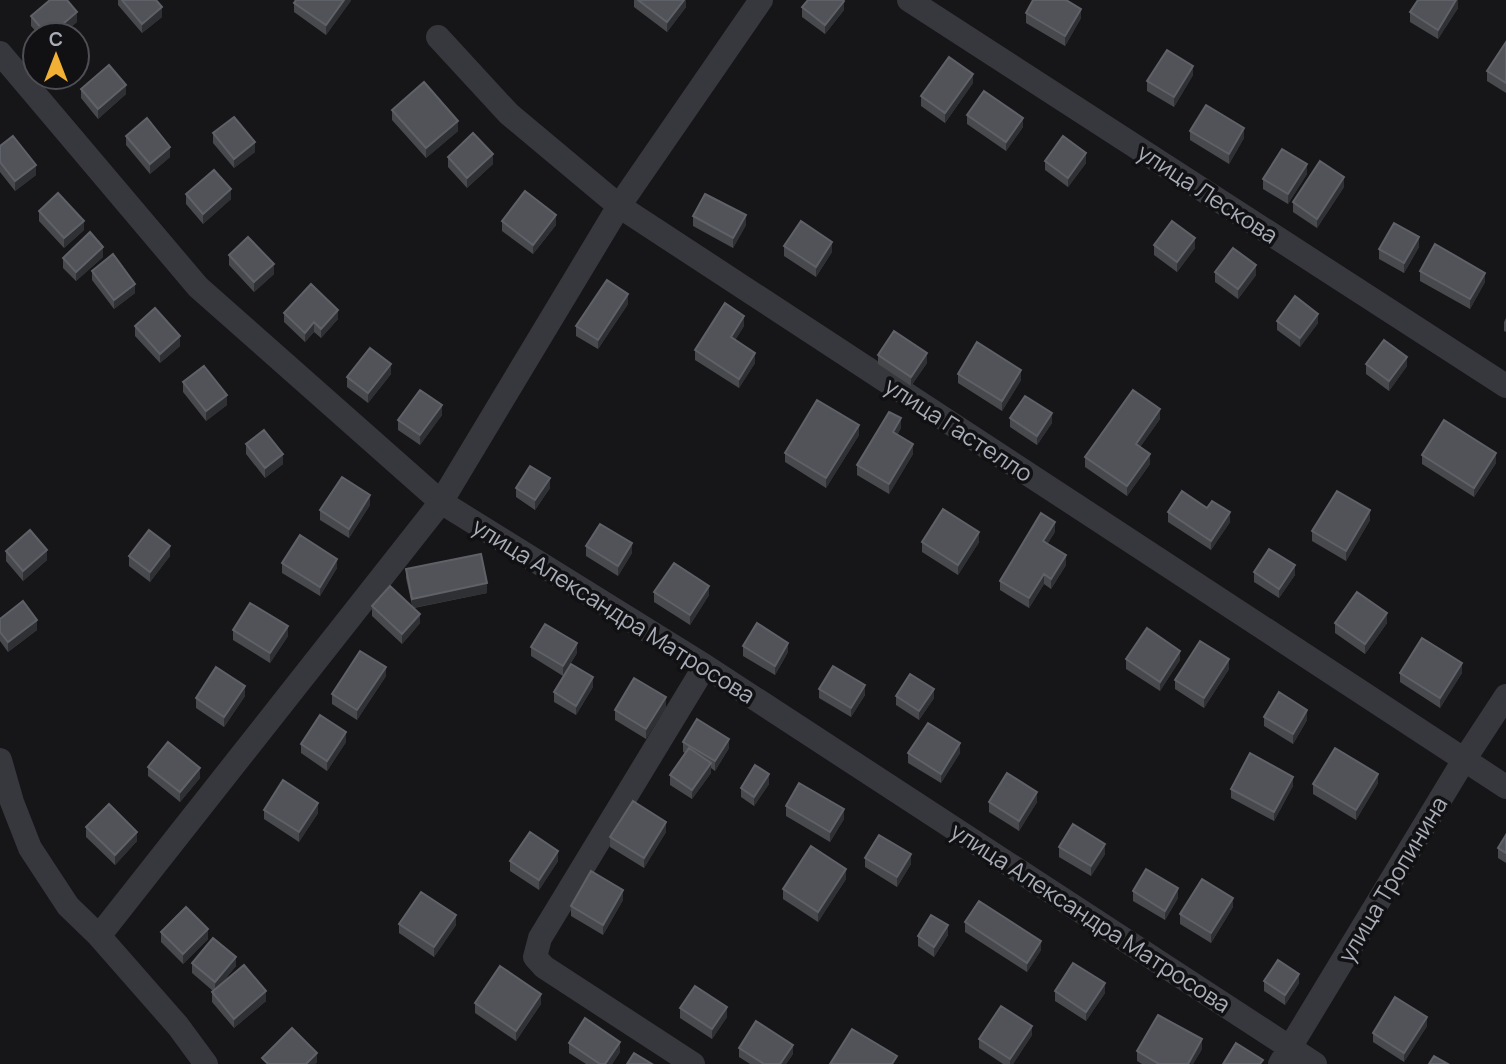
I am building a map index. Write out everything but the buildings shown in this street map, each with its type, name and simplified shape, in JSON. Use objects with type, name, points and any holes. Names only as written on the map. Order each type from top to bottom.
[{"type":"street","points":[[99,936],[441,502],[619,206],[761,0]]},
{"type":"street","name":"улица Лескова","points":[[909,0],[1506,386]]},
{"type":"street","name":"улица Гастелло","points":[[438,37],[509,114],[619,206],[1506,788]]},
{"type":"street","name":"улица Александра Матросова","points":[[0,53],[198,287],[441,502],[705,666],[1285,1056],[1315,1064]]},
{"type":"street","points":[[693,1064],[544,967],[535,957],[540,938],[705,666]]},
{"type":"street","name":"улица Тропинина","points":[[1285,1056],[1464,760],[1506,696]]},
{"type":"street","points":[[0,760],[12,802],[30,848],[68,906],[99,936],[178,1026],[206,1064]]}]
